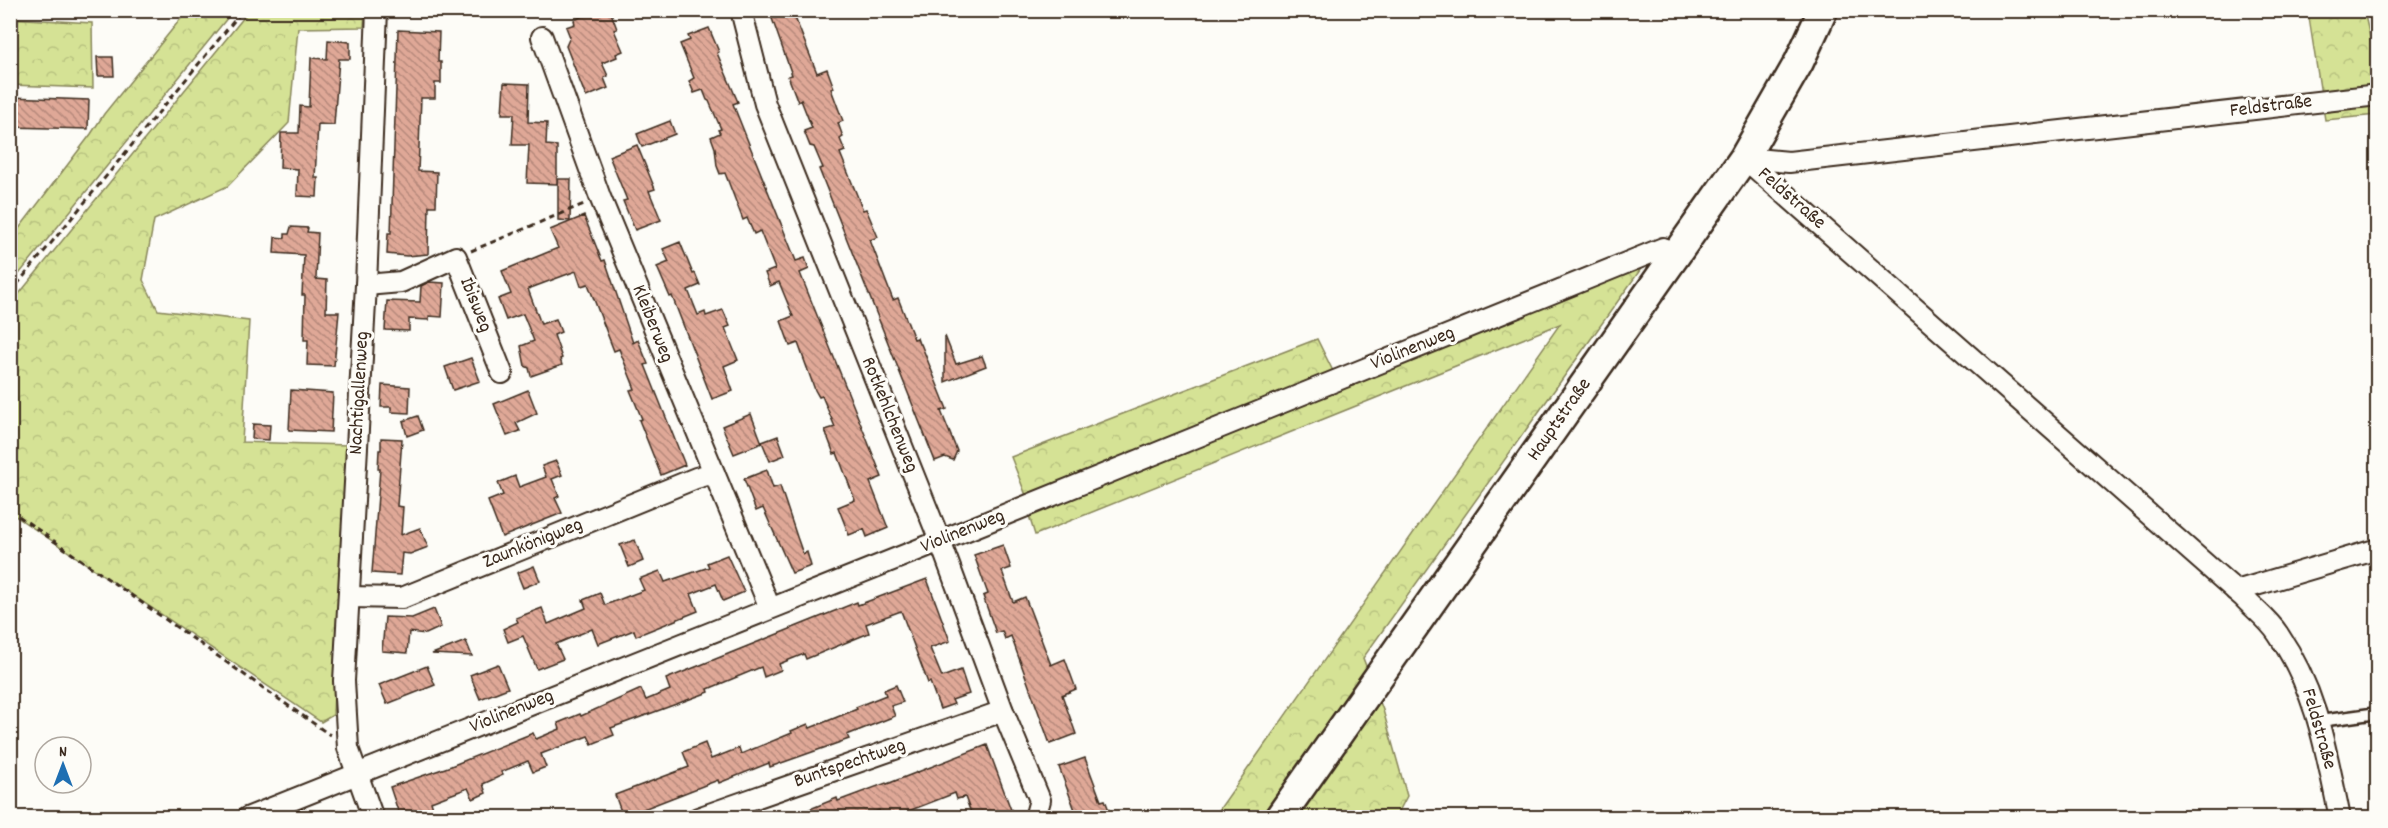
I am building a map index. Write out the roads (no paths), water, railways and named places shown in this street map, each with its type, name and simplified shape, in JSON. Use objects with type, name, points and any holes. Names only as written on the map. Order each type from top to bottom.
[{"type":"street","name":"Nachtigallenweg","points":[[373,818],[348,748],[344,681],[366,285],[377,10]]},
{"type":"street","name":"Rotkehlchenweg","points":[[741,10],[765,104],[940,541],[1003,711],[1040,800],[1035,818]]},
{"type":"street","name":"Hauptstraße","points":[[1279,818],[1744,158],[1799,62],[1823,10]]},
{"type":"street","name":"Kleiberweg","points":[[542,37],[600,197],[770,608]]},
{"type":"street","name":"Feldstraße","points":[[1744,158],[1789,162],[2378,95]]},
{"type":"street","name":"Feldstraße","points":[[1744,158],[2236,591],[2277,632],[2302,674],[2320,721],[2340,818]]},
{"type":"street","name":"Violinenweg","points":[[247,818],[940,541],[1663,248],[1678,253]]},
{"type":"street","name":"Ibisweg","points":[[366,285],[401,282],[456,257],[502,373]]},
{"type":"street","name":"Zaunkönigweg","points":[[349,597],[402,598],[696,478],[714,473]]},
{"type":"street","points":[[2236,591],[2378,549]]},
{"type":"street","name":"Buntspechtweg","points":[[698,818],[1003,711]]},
{"type":"lane","points":[[2320,721],[2378,713]]}]
